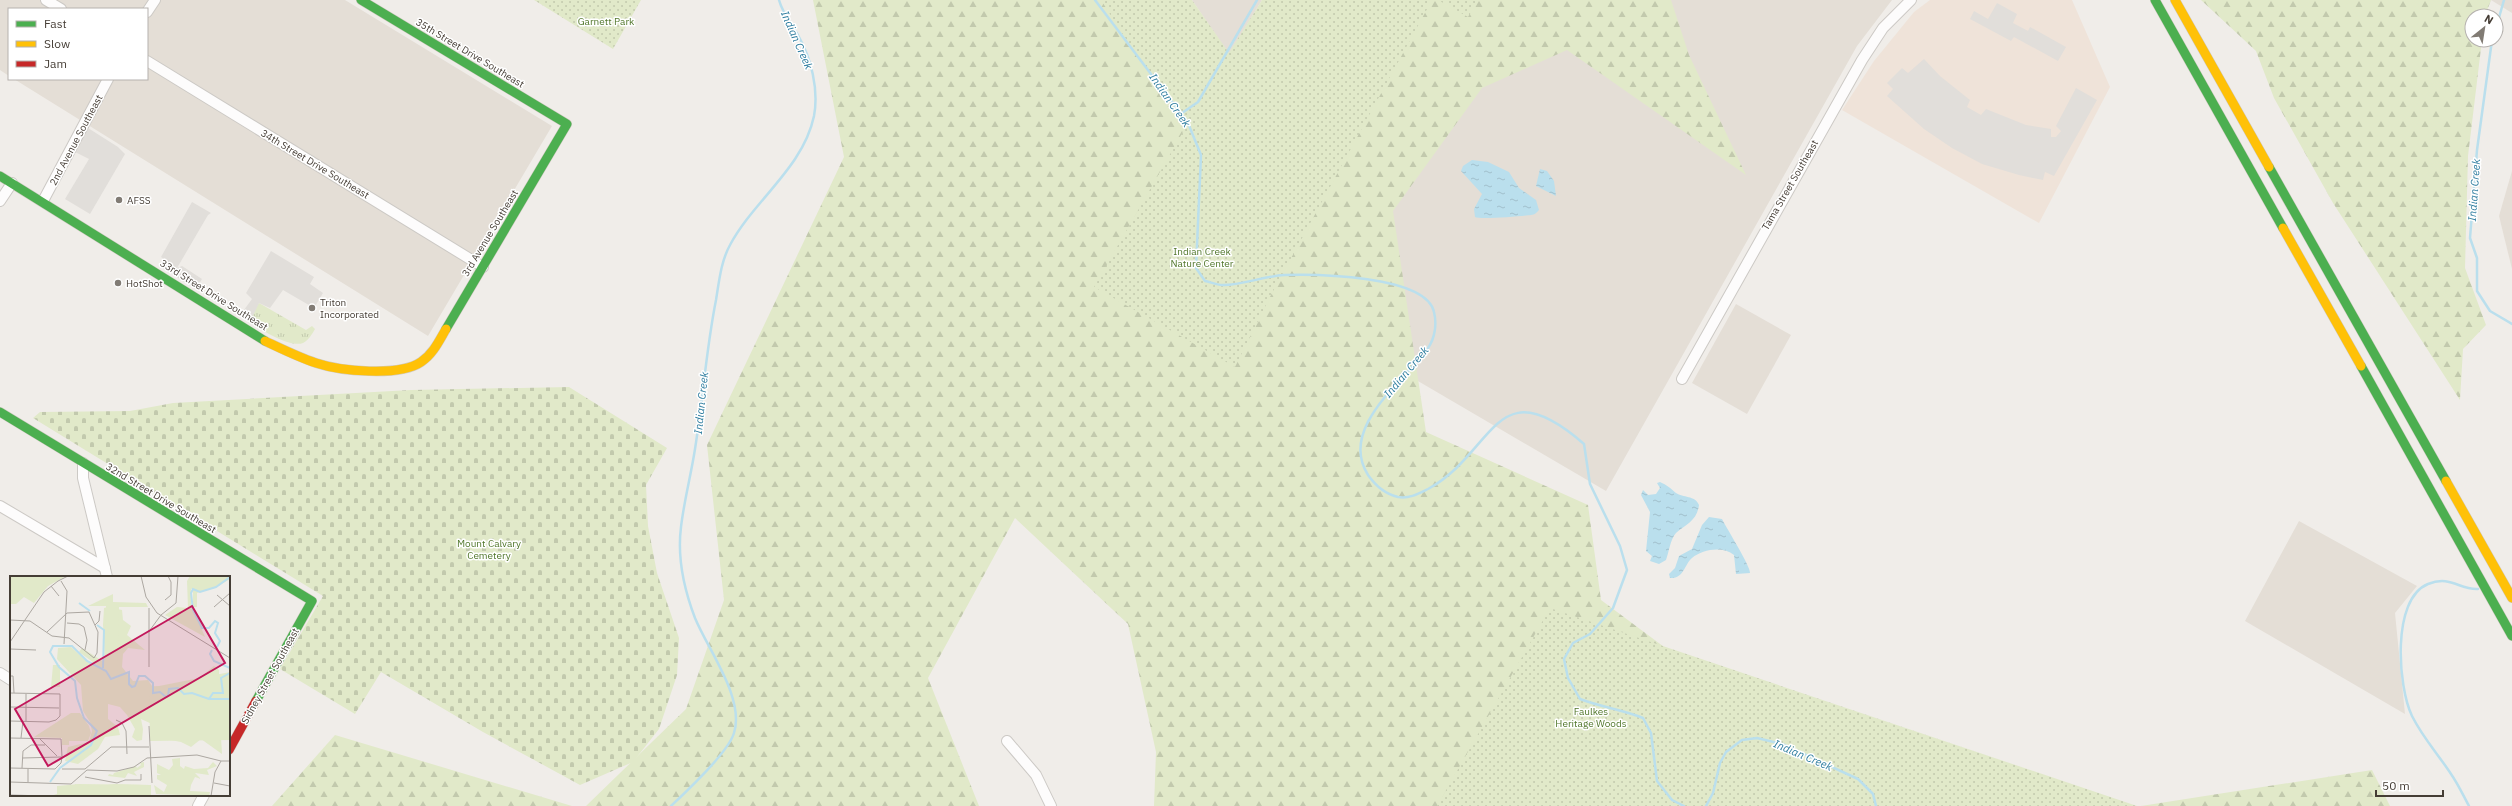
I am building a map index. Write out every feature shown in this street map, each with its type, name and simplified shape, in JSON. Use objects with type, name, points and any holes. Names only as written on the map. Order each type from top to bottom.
[{"type":"main road","name":"35th Street Drive Southeast","points":[[361,0],[567,124]]},
{"type":"main road","points":[[2155,0],[2512,636]]},
{"type":"main road","points":[[2175,0],[2512,598]]},
{"type":"main road","name":"3rd Avenue Southeast","points":[[432,353],[567,124]]},
{"type":"main road","name":"33rd Street Drive Southeast","points":[[0,176],[43,201],[240,326],[284,350],[317,364],[377,370],[409,368],[423,362],[432,353]]},
{"type":"main road","name":"32nd Street Drive Southeast","points":[[0,412],[312,601]]},
{"type":"main road","name":"Sidney Street Southeast","points":[[230,748],[312,601]]},
{"type":"street","points":[[46,0],[59,8]]},
{"type":"street","points":[[148,10],[155,0]]},
{"type":"street","name":"Tama Street Southeast","points":[[1682,379],[1862,60],[1883,28],[1911,0]]},
{"type":"street","name":"34th Street Drive Southeast","points":[[148,62],[482,267]]},
{"type":"street","name":"2nd Avenue Southeast","points":[[43,201],[107,80]]},
{"type":"street","points":[[0,200],[12,182]]},
{"type":"street","points":[[83,463],[82,478],[106,572]]},
{"type":"street","points":[[0,506],[106,572]]},
{"type":"street","points":[[0,674],[10,679]]},
{"type":"street","points":[[1007,741],[1036,775],[1051,806]]},
{"type":"street","points":[[198,806],[203,796]]},
{"type":"shaded area","points":[[0,0],[345,0],[552,126],[428,336],[16,80],[148,80],[148,8],[8,8],[8,75],[0,70]]},
{"type":"shaded area","points":[[1192,0],[1262,0],[1229,54]]},
{"type":"shaded area","points":[[1478,0],[1892,0],[1857,46],[1606,491],[1271,295]]},
{"type":"shaded area","points":[[1930,0],[2072,0],[2110,87],[2039,223],[1842,110],[1874,61],[1914,12]]},
{"type":"shaded area","points":[[2491,0],[2512,0],[2512,13]]},
{"type":"shaded area","points":[[1997,3],[2017,14],[2013,23],[2028,31],[2030,27],[2066,47],[2058,61],[2014,37],[2011,41],[1970,19],[1974,11],[1988,19]]},
{"type":"shaded area","points":[[1924,59],[1940,76],[1970,100],[1967,107],[1981,115],[1986,109],[2026,125],[2051,129],[2051,137],[2056,137],[2061,131],[2056,126],[2076,88],[2097,100],[2054,176],[2045,172],[2043,180],[2019,175],[1982,164],[1952,148],[1924,129],[1887,96],[1893,89],[1887,83],[1902,68],[1908,73]]},
{"type":"shaded area","points":[[88,128],[118,147],[125,154],[90,214],[65,199],[89,159],[75,152]]},
{"type":"shaded area","points":[[2512,171],[2512,269],[2499,216]]},
{"type":"shaded area","points":[[192,202],[211,213],[208,215],[177,268],[182,266],[202,279],[196,289],[162,268],[167,261],[161,257]]},
{"type":"shaded area","points":[[271,251],[314,277],[310,284],[323,293],[314,308],[283,290],[270,308],[259,303],[251,320],[241,314],[252,299],[246,293]]},
{"type":"shaded area","points":[[1736,304],[1791,335],[1747,414],[1692,383]]},
{"type":"shaded area","points":[[2299,521],[2417,586],[2395,613],[2405,714],[2245,621]]},
{"type":"green space","name":"Garnett Park","points":[[534,0],[641,0],[613,49]]},
{"type":"green space","points":[[813,0],[1130,0],[1213,147],[1290,0],[1671,0],[1689,55],[1746,175],[1567,50],[1482,88],[1393,211],[1426,432],[1588,505],[1601,600],[1730,696],[2091,806],[1154,806],[1156,752],[1128,624],[1015,518],[928,678],[979,806],[586,806],[686,709],[724,600],[707,445],[844,157]]},
{"type":"green space","name":"Indian Creek Nature Center","points":[[1101,0],[1192,0],[1229,53],[1262,0],[1432,0],[1271,295],[1235,367],[1094,287],[1184,130]]},
{"type":"green space","points":[[1438,0],[1478,0],[1468,17]]},
{"type":"green space","points":[[2201,0],[2491,0],[2488,8],[2464,8],[2464,48],[2481,48],[2468,156],[2465,268],[2486,325],[2463,349],[2460,400],[2333,203],[2274,98],[2256,51]]},
{"type":"green space","points":[[259,303],[306,330],[312,326],[315,329],[309,339],[303,343],[298,344],[284,341],[251,322],[252,314]]},
{"type":"green space","name":"Mount Calvary Cemetery","points":[[569,387],[667,448],[646,485],[648,526],[657,573],[679,638],[677,675],[659,729],[633,762],[580,785],[483,732],[381,672],[355,714],[280,669],[323,596],[33,418],[40,412],[130,411],[173,403],[411,390]]},
{"type":"green space","name":"Faulkes Heritage Woods","points":[[1550,608],[2137,806],[1437,806]]},
{"type":"green space","points":[[335,735],[572,806],[272,806]]},
{"type":"green space","points":[[2372,770],[2390,806],[2141,806]]},
{"type":"water","points":[[1472,160],[1488,162],[1509,172],[1519,188],[1536,200],[1539,210],[1532,215],[1493,218],[1475,217],[1474,209],[1482,194],[1461,171],[1463,166]]},
{"type":"water","points":[[1540,169],[1547,171],[1554,181],[1556,196],[1536,186]]},
{"type":"water","points":[[1660,482],[1667,485],[1679,495],[1692,498],[1699,505],[1693,519],[1674,536],[1666,560],[1659,564],[1650,561],[1652,556],[1646,551],[1650,512],[1641,495],[1643,490],[1648,495],[1656,494],[1660,488],[1657,483]]},
{"type":"water","points":[[1709,517],[1722,519],[1743,556],[1750,573],[1736,574],[1734,555],[1724,550],[1713,550],[1702,552],[1692,558],[1681,574],[1675,578],[1670,578],[1669,574],[1675,568],[1679,556],[1692,549],[1702,525]]},
{"type":"waterway","name":"Indian Creek","points":[[671,806],[724,751],[734,733],[736,719],[734,705],[724,674],[701,631],[688,596],[682,573],[680,539],[698,430],[707,356],[724,258],[740,229],[800,152],[808,135],[814,116],[815,85],[807,54],[798,35],[784,13],[779,0]]},
{"type":"waterway","name":"Indian Creek","points":[[1095,0],[1188,123],[1201,155],[1196,268],[1205,281],[1220,285],[1228,285],[1284,275],[1319,275],[1367,279],[1411,290],[1426,300],[1434,312],[1435,331],[1428,348],[1378,406],[1367,423],[1361,440],[1361,457],[1368,475],[1377,486],[1389,494],[1398,497],[1413,496],[1428,489],[1451,473],[1498,423],[1513,414],[1531,413],[1554,422],[1584,444],[1590,484],[1620,546],[1627,570],[1613,608],[1590,634],[1573,643],[1564,659],[1568,678],[1580,699],[1643,718],[1651,733],[1657,781],[1672,800],[1684,806]]},
{"type":"waterway","points":[[1182,113],[1198,102],[1257,0]]},
{"type":"waterway","name":"Indian Creek","points":[[2502,8],[2504,0]]},
{"type":"waterway","name":"Indian Creek","points":[[2491,48],[2477,150],[2470,238],[2477,258],[2477,291],[2490,311],[2512,324]]},
{"type":"waterway","name":"Indian Creek","points":[[2469,806],[2454,778],[2426,739],[2412,716],[2403,685],[2401,645],[2403,625],[2408,607],[2416,593],[2428,584],[2443,581],[2471,589],[2478,589]]},
{"type":"waterway","name":"Indian Creek","points":[[1706,806],[1713,793],[1720,763],[1726,752],[1742,740],[1757,738],[1782,744],[1858,779],[1873,794],[1876,806]]},
{"type":"traffic: fast","points":[[361,0],[567,124],[446,329]]},
{"type":"traffic: fast","points":[[2155,0],[2283,228]]},
{"type":"traffic: fast","points":[[2269,167],[2446,481]]},
{"type":"traffic: fast","points":[[0,176],[265,341]]},
{"type":"traffic: fast","points":[[2361,366],[2512,636]]},
{"type":"traffic: fast","points":[[0,412],[312,601],[256,701]]},
{"type":"traffic: slow","points":[[2175,0],[2269,167]]},
{"type":"traffic: slow","points":[[2283,228],[2361,366]]},
{"type":"traffic: slow","points":[[265,341],[290,353],[326,366],[354,370],[384,371],[399,370],[411,367],[421,362],[432,351],[446,329]]},
{"type":"traffic: slow","points":[[2446,481],[2512,598]]},
{"type":"traffic: jam","points":[[230,748],[256,701]]},
{"type":"place","name":"AFSS","points":[[119,200]]},
{"type":"place","name":"HotShot","points":[[118,283]]},
{"type":"place","name":"Triton Incorporated","points":[[312,308]]}]
